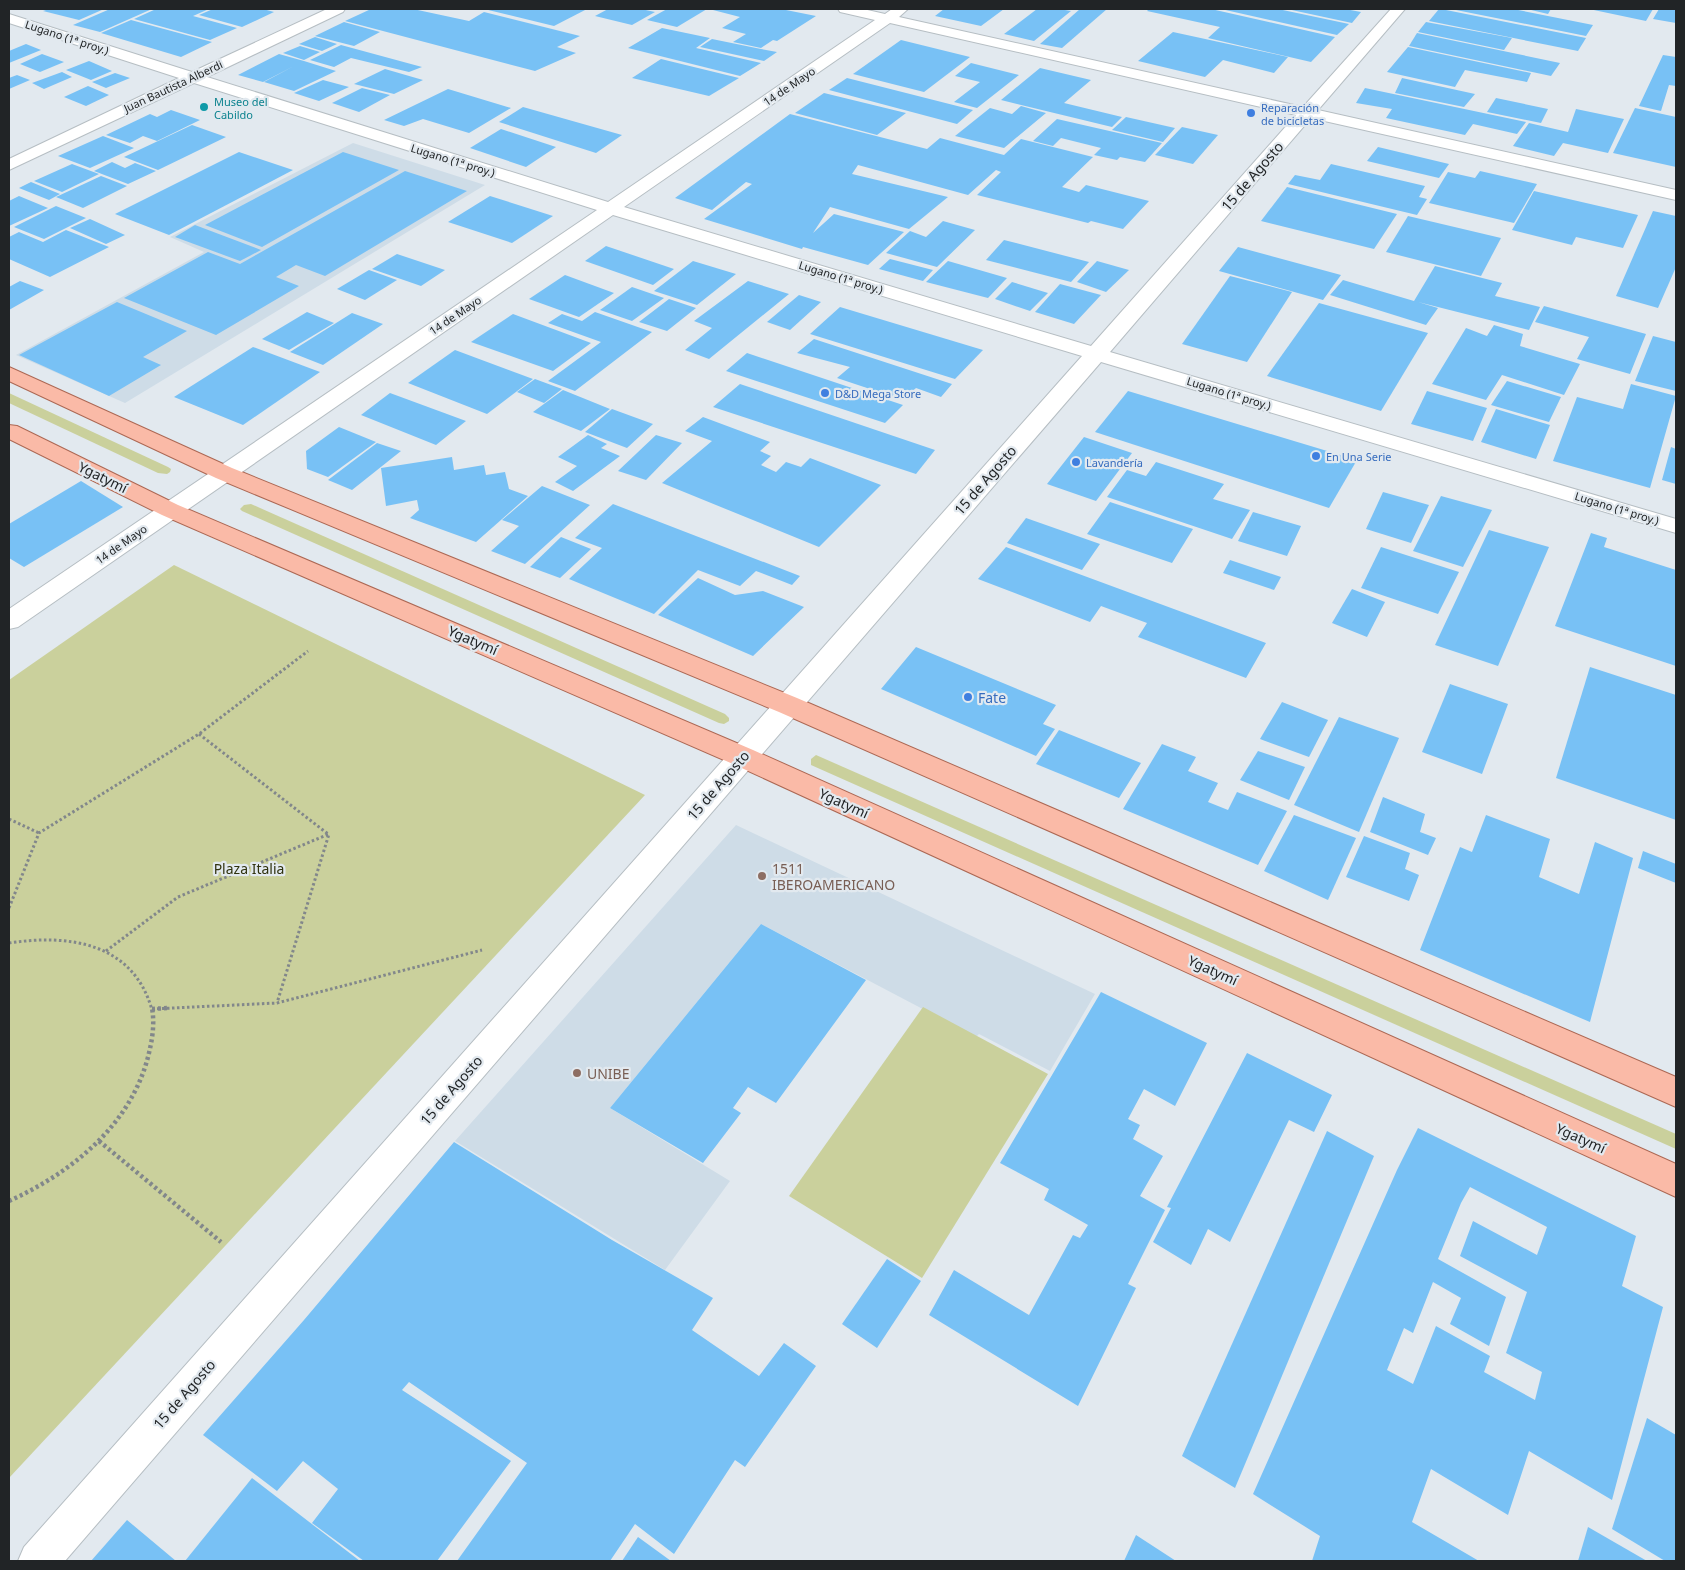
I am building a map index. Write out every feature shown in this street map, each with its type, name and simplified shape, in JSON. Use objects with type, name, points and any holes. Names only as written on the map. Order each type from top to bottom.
[{"type":"main road","points":[[9,373],[224,473],[788,705],[1676,1092]]},
{"type":"main road","name":"Ygatymí","points":[[9,432],[170,510],[743,757],[1676,1181]]},
{"type":"street","name":"Juan Bautista Alberdi","points":[[9,165],[338,9]]},
{"type":"street","points":[[845,9],[894,14],[1308,112],[1676,195]]},
{"type":"street","name":"15 de Agosto","points":[[38,1561],[1398,9]]},
{"type":"street","name":"14 de Mayo","points":[[9,621],[894,14]]},
{"type":"street","name":"Lugano (1ª proy.)","points":[[9,18],[190,78],[611,208],[1676,526]]},
{"type":"path","points":[[9,908],[39,833],[199,734],[308,651]]},
{"type":"path","points":[[199,734],[329,834]]},
{"type":"path","points":[[9,819],[39,833]]},
{"type":"path","points":[[106,951],[178,897],[329,834]]},
{"type":"path","points":[[277,1003],[329,834]]},
{"type":"path","points":[[9,943],[35,939],[73,941],[106,951],[136,975],[152,1009],[151,1051],[134,1096],[99,1141],[50,1181],[9,1202]]},
{"type":"path","points":[[152,1009],[277,1003],[482,950]]},
{"type":"path","points":[[99,1141],[221,1242]]},
{"type":"shaded area","points":[[353,143],[485,185],[125,403],[16,355],[204,252],[170,237]]},
{"type":"shaded area","name":"UNIBE","points":[[736,825],[1095,994],[1050,1071],[979,1034],[976,1037],[761,924],[610,1108],[730,1181],[665,1270],[455,1141]]},
{"type":"green space","points":[[9,393],[168,467],[171,469],[170,472],[167,474],[158,473],[9,403]]},
{"type":"green space","points":[[251,504],[725,714],[729,721],[724,724],[719,723],[240,509],[244,505]]},
{"type":"green space","name":"Plaza Italia","points":[[174,565],[645,795],[9,1478],[9,680]]},
{"type":"green space","points":[[816,755],[1676,1134],[1676,1149],[811,765],[811,759]]},
{"type":"green space","points":[[923,1007],[1048,1074],[922,1278],[789,1196]]},
{"type":"building","points":[[49,9],[104,9],[79,20],[43,11]]},
{"type":"building","points":[[110,9],[152,9],[100,32],[73,25]]},
{"type":"building","points":[[156,9],[209,9],[193,16],[237,28],[210,40],[134,19]]},
{"type":"building","points":[[213,9],[263,9],[274,12],[242,27],[199,15]]},
{"type":"building","points":[[371,9],[413,9],[469,21],[484,12],[580,36],[557,47],[576,53],[535,71],[345,21]]},
{"type":"building","points":[[484,9],[587,9],[554,26]]},
{"type":"building","points":[[608,9],[641,9],[655,12],[632,25],[595,16]]},
{"type":"building","points":[[667,9],[707,9],[677,27],[647,20]]},
{"type":"building","points":[[781,9],[816,16],[777,41],[773,40],[761,48],[733,42],[746,34],[722,28],[740,17],[713,10]]},
{"type":"building","points":[[944,9],[1004,9],[981,26],[935,16]]},
{"type":"building","points":[[1037,9],[1071,11],[1034,41],[1004,34]]},
{"type":"building","points":[[1080,9],[1107,9],[1062,48],[1040,44]]},
{"type":"building","points":[[1149,9],[1211,9],[1335,37],[1311,62],[1208,38],[1220,27],[1147,11]]},
{"type":"building","points":[[1221,9],[1278,9],[1349,24],[1337,35]]},
{"type":"building","points":[[1287,9],[1345,9],[1361,12],[1352,23]]},
{"type":"building","points":[[1439,9],[1586,38],[1578,51],[1429,21]]},
{"type":"building","points":[[1451,9],[1513,9],[1593,25],[1586,36]]},
{"type":"building","points":[[1527,9],[1551,9],[1548,14]]},
{"type":"building","points":[[1589,9],[1653,9],[1646,21]]},
{"type":"building","points":[[1659,9],[1676,9],[1676,23],[1653,19]]},
{"type":"building","points":[[131,20],[212,42],[181,57],[101,33]]},
{"type":"building","points":[[344,22],[380,32],[354,46],[315,36]]},
{"type":"building","points":[[1426,22],[1512,38],[1504,50],[1418,32]]},
{"type":"building","points":[[662,28],[710,38],[696,48],[761,63],[740,76],[628,48]]},
{"type":"building","points":[[1173,32],[1288,57],[1274,73],[1223,60],[1205,77],[1138,61]]},
{"type":"building","points":[[1417,33],[1560,63],[1551,76],[1409,46]]},
{"type":"building","points":[[315,37],[337,44],[322,51],[299,44]]},
{"type":"building","points":[[712,39],[777,52],[764,61],[700,47]]},
{"type":"building","points":[[901,40],[970,57],[924,92],[853,74]]},
{"type":"building","points":[[26,44],[41,50],[9,63],[9,51]]},
{"type":"building","points":[[341,45],[422,67],[409,72],[351,58],[334,67],[310,60]]},
{"type":"building","points":[[300,46],[320,52],[304,60],[283,53]]},
{"type":"building","points":[[1408,47],[1531,73],[1527,82],[1465,70],[1455,87],[1387,72]]},
{"type":"building","points":[[42,54],[64,62],[40,72],[20,64]]},
{"type":"building","points":[[279,54],[336,71],[294,91],[264,82],[294,66],[263,82],[238,75]]},
{"type":"building","points":[[1663,55],[1676,57],[1676,86],[1669,85],[1661,111],[1639,106]]},
{"type":"building","points":[[661,59],[739,78],[709,96],[632,78]]},
{"type":"building","points":[[89,61],[112,71],[91,80],[66,70]]},
{"type":"building","points":[[971,63],[1019,75],[977,108],[954,102],[980,82],[955,76]]},
{"type":"building","points":[[1040,68],[1091,80],[1064,103],[1122,117],[1112,127],[1001,100]]},
{"type":"building","points":[[385,69],[423,80],[394,94],[354,84]]},
{"type":"building","points":[[62,72],[72,77],[44,89],[32,83]]},
{"type":"building","points":[[115,73],[130,78],[106,88],[92,82]]},
{"type":"building","points":[[17,75],[30,80],[9,89],[9,78]]},
{"type":"building","points":[[847,78],[973,110],[957,124],[829,90]]},
{"type":"building","points":[[1402,78],[1475,94],[1464,107],[1395,93]]},
{"type":"building","points":[[323,80],[349,87],[319,101],[294,93]]},
{"type":"building","points":[[88,86],[109,95],[86,106],[64,97]]},
{"type":"building","points":[[362,88],[390,95],[359,112],[332,103]]},
{"type":"building","points":[[1365,88],[1526,122],[1517,134],[1473,124],[1465,135],[1386,118],[1392,109],[1356,103]]},
{"type":"building","points":[[448,89],[511,108],[469,133],[423,119],[404,126],[384,120]]},
{"type":"building","points":[[824,93],[906,113],[877,135],[795,113]]},
{"type":"building","points":[[1496,98],[1548,109],[1541,123],[1487,112]]},
{"type":"building","points":[[1021,106],[1046,113],[1004,148],[955,136],[990,108],[1012,114]]},
{"type":"building","points":[[523,107],[622,135],[596,153],[499,122]]},
{"type":"building","points":[[1635,108],[1676,117],[1676,167],[1613,153]]},
{"type":"building","points":[[1576,109],[1624,119],[1608,153],[1563,143],[1554,156],[1513,146],[1529,123],[1568,132]]},
{"type":"building","points":[[171,110],[200,120],[157,141],[143,136],[130,143],[106,135],[150,114],[157,117]]},
{"type":"building","points":[[790,114],[927,149],[940,138],[1004,155],[1021,139],[1093,157],[1062,187],[1079,192],[1086,185],[1149,201],[1123,229],[1091,221],[1088,223],[977,195],[1001,172],[996,170],[968,195],[858,165],[852,174],[948,197],[909,229],[830,207],[813,233],[834,214],[904,232],[868,265],[803,247],[802,249],[704,219],[752,184],[746,182],[712,210],[675,198]]},
{"type":"building","points":[[1126,117],[1175,128],[1163,142],[1112,130]]},
{"type":"building","points":[[1057,119],[1162,143],[1145,162],[1120,157],[1117,160],[1094,155],[1101,148],[1061,138],[1053,146],[1033,141]]},
{"type":"building","points":[[192,125],[226,137],[158,170],[124,157]]},
{"type":"building","points":[[1182,127],[1218,135],[1193,164],[1155,155]]},
{"type":"building","points":[[501,129],[556,147],[526,167],[470,148]]},
{"type":"building","points":[[103,136],[134,148],[90,168],[58,156]]},
{"type":"building","points":[[1378,147],[1449,164],[1439,178],[1367,161]]},
{"type":"building","points":[[239,152],[293,170],[169,235],[115,214]]},
{"type":"building","points":[[343,152],[399,170],[262,247],[205,225]]},
{"type":"building","points":[[112,162],[125,168],[135,163],[156,171],[128,184],[94,171]]},
{"type":"building","points":[[72,164],[99,174],[62,192],[34,181]]},
{"type":"building","points":[[1331,164],[1425,186],[1419,197],[1427,199],[1417,215],[1288,184],[1295,175],[1320,180]]},
{"type":"building","points":[[405,171],[467,191],[325,276],[296,265],[276,277],[299,286],[216,335],[124,298],[208,252],[240,264]]},
{"type":"building","points":[[1480,171],[1537,184],[1514,223],[1429,203],[1448,172],[1475,178]]},
{"type":"building","points":[[101,176],[127,186],[83,208],[56,197]]},
{"type":"building","points":[[31,182],[60,194],[49,200],[19,188]]},
{"type":"building","points":[[1287,187],[1397,214],[1374,249],[1261,221]]},
{"type":"building","points":[[1534,191],[1638,215],[1623,248],[1576,237],[1572,245],[1512,230]]},
{"type":"building","points":[[19,196],[48,208],[9,226],[9,201]]},
{"type":"building","points":[[490,196],[553,216],[512,243],[448,222]]},
{"type":"building","points":[[56,206],[86,218],[44,239],[14,227]]},
{"type":"building","points":[[1653,211],[1676,216],[1676,267],[1658,308],[1616,296]]},
{"type":"building","points":[[1408,216],[1501,238],[1481,276],[1386,252]]},
{"type":"building","points":[[90,219],[125,235],[106,244],[70,228]]},
{"type":"building","points":[[943,221],[975,230],[937,267],[886,253],[910,231],[926,237]]},
{"type":"building","points":[[195,225],[261,250],[240,261],[175,237]]},
{"type":"building","points":[[66,230],[109,247],[50,277],[9,259],[9,237],[19,232],[43,242]]},
{"type":"building","points":[[1004,240],[1089,262],[1071,282],[986,260]]},
{"type":"building","points":[[606,246],[674,269],[653,285],[585,261]]},
{"type":"building","points":[[1238,247],[1341,275],[1323,300],[1219,271]]},
{"type":"building","points":[[397,254],[445,270],[421,286],[372,269]]},
{"type":"building","points":[[890,259],[933,270],[923,281],[879,269]]},
{"type":"building","points":[[693,261],[736,274],[697,305],[654,291]]},
{"type":"building","points":[[948,261],[1007,278],[988,298],[926,282]]},
{"type":"building","points":[[1097,261],[1129,270],[1106,292],[1077,282]]},
{"type":"building","points":[[1435,266],[1502,283],[1495,296],[1540,307],[1529,330],[1418,302],[1438,308],[1426,325],[1330,295],[1343,280],[1414,301]]},
{"type":"building","points":[[369,270],[397,280],[365,300],[337,289]]},
{"type":"building","points":[[565,275],[614,293],[579,317],[529,299]]},
{"type":"building","points":[[1230,276],[1292,292],[1247,362],[1182,344]]},
{"type":"building","points":[[20,281],[44,290],[9,310],[9,287]]},
{"type":"building","points":[[748,281],[789,294],[709,359],[685,350],[712,328],[694,321]]},
{"type":"building","points":[[1012,282],[1048,293],[1030,311],[995,299]]},
{"type":"building","points":[[1060,284],[1101,295],[1074,324],[1035,312]]},
{"type":"building","points":[[632,287],[664,298],[632,321],[600,310]]},
{"type":"building","points":[[799,295],[821,302],[790,330],[767,322]]},
{"type":"building","points":[[669,299],[696,308],[667,331],[639,322]]},
{"type":"building","points":[[117,302],[187,331],[143,357],[161,365],[109,396],[19,355]]},
{"type":"building","points":[[1319,303],[1428,333],[1381,411],[1267,376]]},
{"type":"building","points":[[1544,306],[1646,334],[1630,374],[1577,359],[1589,337],[1535,322]]},
{"type":"building","points":[[840,307],[983,350],[955,379],[810,334]]},
{"type":"building","points":[[307,312],[334,323],[289,350],[262,339]]},
{"type":"building","points":[[595,312],[652,332],[575,391],[548,381],[601,342],[548,323],[562,314],[582,321]]},
{"type":"building","points":[[352,313],[383,324],[323,365],[290,352]]},
{"type":"building","points":[[513,314],[591,343],[553,371],[471,342]]},
{"type":"building","points":[[1494,325],[1523,334],[1520,346],[1580,364],[1564,395],[1502,375],[1486,400],[1432,384],[1466,328],[1487,336]]},
{"type":"building","points":[[1653,336],[1676,342],[1676,391],[1635,381]]},
{"type":"building","points":[[814,339],[952,384],[941,397],[916,388],[903,400],[837,378],[850,367],[797,353]]},
{"type":"building","points":[[253,347],[320,372],[243,425],[174,397]]},
{"type":"building","points":[[455,350],[533,379],[487,414],[408,383]]},
{"type":"building","points":[[747,353],[903,405],[885,423],[726,371]]},
{"type":"building","points":[[535,379],[562,389],[544,403],[517,392]]},
{"type":"building","points":[[1507,381],[1561,397],[1549,422],[1491,405]]},
{"type":"building","points":[[740,384],[935,450],[916,474],[713,407]]},
{"type":"building","points":[[1631,384],[1676,396],[1650,488],[1553,461],[1577,397],[1623,409]]},
{"type":"building","points":[[563,390],[610,409],[581,431],[533,412]]},
{"type":"building","points":[[1128,391],[1357,460],[1329,508],[1095,432]]},
{"type":"building","points":[[1427,391],[1487,408],[1473,441],[1411,424]]},
{"type":"building","points":[[390,393],[466,421],[436,445],[361,415]]},
{"type":"building","points":[[612,409],[653,424],[627,448],[585,432]]},
{"type":"building","points":[[1496,409],[1550,425],[1536,459],[1481,442]]},
{"type":"building","points":[[703,417],[770,442],[760,451],[771,456],[761,465],[776,472],[786,462],[801,467],[810,458],[881,485],[819,547],[662,483],[712,441],[685,431]]},
{"type":"building","points":[[339,427],[376,442],[328,477],[307,469],[306,451]]},
{"type":"building","points":[[588,435],[607,444],[601,448],[620,456],[573,491],[555,482],[577,466],[558,457]]},
{"type":"building","points":[[656,435],[682,443],[646,480],[618,471]]},
{"type":"building","points":[[1084,437],[1132,453],[1096,501],[1047,484]]},
{"type":"building","points":[[377,443],[401,451],[352,490],[328,480]]},
{"type":"building","points":[[1671,447],[1676,449],[1676,484],[1662,480]]},
{"type":"building","points":[[452,457],[454,470],[484,465],[486,475],[505,472],[509,489],[528,496],[476,542],[410,518],[419,510],[417,500],[386,506],[381,468]]},
{"type":"building","points":[[1156,462],[1224,484],[1213,499],[1250,510],[1232,539],[1107,497],[1127,470],[1146,476]]},
{"type":"building","points":[[81,481],[123,507],[24,567],[9,558],[9,524]]},
{"type":"building","points":[[542,486],[590,505],[525,564],[491,551],[519,526],[502,520]]},
{"type":"building","points":[[1383,492],[1429,505],[1411,543],[1366,529]]},
{"type":"building","points":[[1441,496],[1492,510],[1463,567],[1413,551]]},
{"type":"building","points":[[1110,502],[1193,529],[1172,563],[1087,534]]},
{"type":"building","points":[[613,504],[800,576],[792,585],[756,571],[740,586],[698,570],[654,614],[569,579],[602,548],[575,538]]},
{"type":"building","points":[[1253,512],[1301,526],[1287,556],[1238,541]]},
{"type":"building","points":[[1026,518],[1100,544],[1082,570],[1007,543]]},
{"type":"building","points":[[1489,530],[1549,547],[1498,666],[1435,645]]},
{"type":"building","points":[[1591,533],[1607,538],[1604,547],[1676,570],[1676,666],[1555,626]]},
{"type":"building","points":[[561,537],[591,549],[560,578],[530,567]]},
{"type":"building","points":[[1006,547],[1266,643],[1246,678],[1138,637],[1147,623],[1101,606],[1090,622],[978,579]]},
{"type":"building","points":[[1381,547],[1459,572],[1438,614],[1361,588]]},
{"type":"building","points":[[1230,560],[1281,577],[1274,590],[1223,573]]},
{"type":"building","points":[[698,578],[735,595],[763,591],[804,607],[753,656],[658,615]]},
{"type":"building","points":[[1352,589],[1385,602],[1367,637],[1332,623]]},
{"type":"building","name":"Fate","points":[[916,647],[1056,705],[1043,724],[1055,729],[1036,756],[881,689]]},
{"type":"building","points":[[1590,667],[1676,695],[1676,820],[1556,778]]},
{"type":"building","points":[[1450,684],[1508,704],[1482,774],[1422,752]]},
{"type":"building","points":[[1282,702],[1328,720],[1309,757],[1260,739]]},
{"type":"building","points":[[1339,717],[1399,738],[1359,832],[1294,805]]},
{"type":"building","points":[[1059,730],[1141,763],[1119,798],[1036,764]]},
{"type":"building","points":[[1162,744],[1196,757],[1188,771],[1218,783],[1208,802],[1228,810],[1237,792],[1287,811],[1258,865],[1123,809]]},
{"type":"building","points":[[1258,751],[1305,767],[1289,800],[1240,780]]},
{"type":"building","points":[[1383,797],[1425,814],[1420,832],[1436,838],[1428,855],[1370,832]]},
{"type":"building","points":[[1294,815],[1356,838],[1328,900],[1264,871]]},
{"type":"building","points":[[1486,815],[1550,839],[1539,877],[1579,894],[1595,842],[1633,858],[1590,1022],[1420,950],[1460,847],[1472,852]]},
{"type":"building","points":[[1364,836],[1410,853],[1405,869],[1419,875],[1409,901],[1346,877]]},
{"type":"building","points":[[1643,851],[1676,864],[1676,883],[1638,868]]},
{"type":"building","points":[[761,924],[866,980],[776,1103],[748,1087],[733,1108],[741,1113],[703,1163],[610,1108]]},
{"type":"building","points":[[1101,992],[1207,1043],[1175,1106],[1144,1089],[1128,1119],[1140,1125],[1133,1139],[1163,1156],[1140,1196],[1165,1210],[1128,1284],[1136,1288],[1078,1406],[929,1315],[954,1270],[1029,1315],[1073,1235],[1080,1238],[1088,1225],[1044,1200],[1049,1189],[1000,1163]]},
{"type":"building","points":[[1247,1053],[1332,1095],[1314,1132],[1289,1120],[1230,1242],[1208,1229],[1191,1265],[1153,1242],[1171,1208],[1167,1207]]},
{"type":"building","points":[[1418,1128],[1636,1236],[1622,1286],[1663,1307],[1612,1500],[1529,1451],[1508,1515],[1431,1469],[1412,1522],[1479,1561],[1312,1561],[1320,1536],[1253,1494],[1397,1170]],"holes":[[[1470,1187],[1547,1227],[1537,1255],[1473,1221],[1460,1256],[1527,1292],[1506,1353],[1542,1372],[1535,1400],[1484,1372],[1490,1356],[1436,1326],[1413,1384],[1387,1370],[1404,1328],[1413,1333],[1433,1282],[1461,1298],[1450,1324],[1489,1346],[1506,1297],[1438,1259],[1461,1203]]]},
{"type":"building","points":[[1327,1131],[1374,1156],[1235,1488],[1182,1456]]},
{"type":"building","points":[[454,1142],[612,1240],[713,1298],[692,1330],[759,1376],[784,1343],[816,1366],[745,1467],[735,1460],[674,1554],[635,1524],[610,1561],[457,1561],[527,1463],[409,1382],[402,1390],[511,1461],[437,1561],[364,1561],[312,1523],[338,1489],[303,1461],[277,1491],[203,1435],[304,1320]]},
{"type":"building","points":[[887,1259],[921,1281],[877,1348],[842,1324]]},
{"type":"building","points":[[1647,1418],[1676,1435],[1676,1561],[1665,1561],[1612,1529]]},
{"type":"building","points":[[252,1478],[360,1561],[185,1561]]},
{"type":"building","points":[[127,1520],[176,1561],[91,1561]]},
{"type":"building","points":[[1588,1527],[1647,1561],[1578,1561]]},
{"type":"building","points":[[1136,1535],[1176,1561],[1124,1561]]},
{"type":"building","points":[[638,1537],[671,1561],[622,1561]]},
{"type":"place","name":"Museo del Cabildo","points":[[204,107]]},
{"type":"place","name":"Reparación de bicicletas","points":[[1251,113]]},
{"type":"place","name":"D&D Mega Store","points":[[825,393]]},
{"type":"place","name":"En Una Serie","points":[[1316,456]]},
{"type":"place","name":"Lavandería","points":[[1076,462]]},
{"type":"place","name":"Fate","points":[[968,697]]},
{"type":"place","name":"1511 IBEROAMERICANO","points":[[762,876]]},
{"type":"place","name":"UNIBE","points":[[577,1073]]}]
